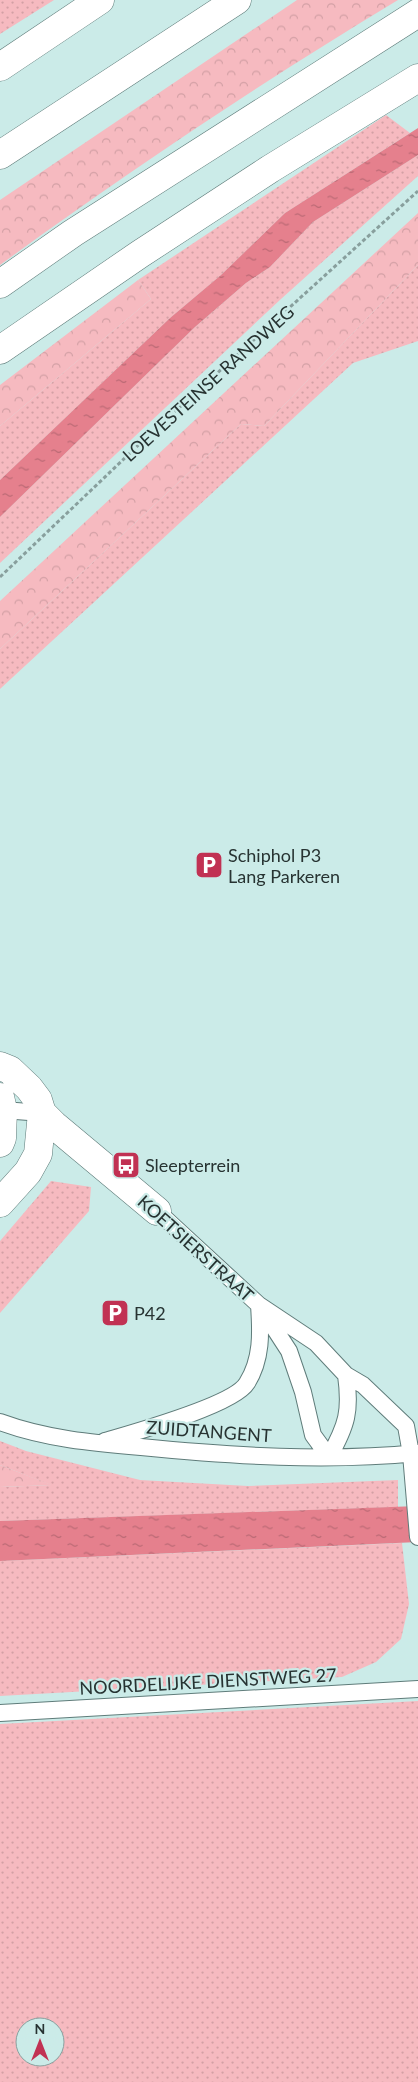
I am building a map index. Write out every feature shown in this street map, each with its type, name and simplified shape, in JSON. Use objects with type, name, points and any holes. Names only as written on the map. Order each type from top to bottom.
[{"type":"main road","points":[[0,67],[100,0]]},
{"type":"main road","points":[[0,156],[237,0]]},
{"type":"main road","points":[[0,284],[73,233],[418,13]]},
{"type":"main road","points":[[0,350],[140,254],[262,174],[418,78]]},
{"type":"main road","name":"KOETSIERSTRAAT","points":[[0,1066],[10,1070],[29,1088],[38,1100],[42,1113],[54,1125],[157,1211]]},
{"type":"main road","points":[[0,1143],[2,1138],[2,1103]]},
{"type":"main road","points":[[0,1203],[28,1172],[38,1154],[42,1113]]},
{"type":"lane","points":[[2,1103],[42,1113]]},
{"type":"lane","name":"KOETSIERSTRAAT","points":[[157,1211],[259,1305],[316,1343],[346,1375],[363,1385],[406,1426],[414,1453],[414,1496],[418,1537]]},
{"type":"lane","name":"KOETSIERSTRAAT","points":[[99,1443],[190,1414],[221,1401],[246,1386],[258,1360],[262,1335],[259,1305]]},
{"type":"lane","name":"KOETSIERSTRAAT","points":[[259,1305],[289,1351],[313,1435],[329,1457]]},
{"type":"lane","points":[[329,1457],[342,1434],[349,1411],[346,1375]]},
{"type":"lane","name":"ZUIDTANGENT","points":[[0,1422],[22,1430],[75,1441],[219,1455],[329,1457],[414,1453]]},
{"type":"lane","name":"NOORDELIJKE DIENSTWEG 27","points":[[0,1713],[418,1690]]},
{"type":"path","name":"LOEVESTEINSE RANDWEG","points":[[0,577],[149,435],[418,191]]},
{"type":"green space","points":[[0,0],[54,0],[0,34]]},
{"type":"green space","points":[[297,0],[398,0],[196,128],[97,195],[0,265],[0,200]]},
{"type":"green space","points":[[386,115],[410,133],[285,213],[221,275],[170,318],[0,480],[0,426],[151,299],[138,280]]},
{"type":"green space","points":[[418,155],[418,176],[281,299],[0,563],[0,517],[195,327],[246,283],[270,267],[313,222]]},
{"type":"green space","points":[[418,213],[418,265],[264,426],[241,424],[0,649],[0,601]]},
{"type":"green space","points":[[418,265],[418,341],[353,363],[0,689],[0,649],[241,424],[264,426]]},
{"type":"green space","points":[[138,280],[151,299],[0,426],[0,385]]},
{"type":"green space","points":[[51,1181],[91,1187],[89,1211],[0,1313],[0,1241]]},
{"type":"green space","points":[[0,1441],[26,1451],[140,1480],[248,1486],[398,1480],[398,1507],[0,1521],[0,1487],[51,1485],[0,1465]]},
{"type":"green space","points":[[0,1465],[52,1485],[0,1487]]},
{"type":"green space","points":[[402,1543],[409,1604],[401,1639],[376,1662],[342,1677],[0,1696],[0,1561]]},
{"type":"green space","points":[[418,1701],[418,2082],[0,2082],[0,1724]]},
{"type":"water","points":[[418,128],[418,155],[313,222],[270,267],[246,283],[195,327],[0,517],[0,480],[170,318],[221,275],[285,213]]},
{"type":"water","points":[[418,1506],[418,1542],[0,1561],[0,1521]]},
{"type":"place","name":"Schiphol P3 Lang Parkeren","points":[[209,865]]},
{"type":"place","name":"Sleepterrein","points":[[126,1165]]},
{"type":"place","name":"P42","points":[[115,1313]]}]
